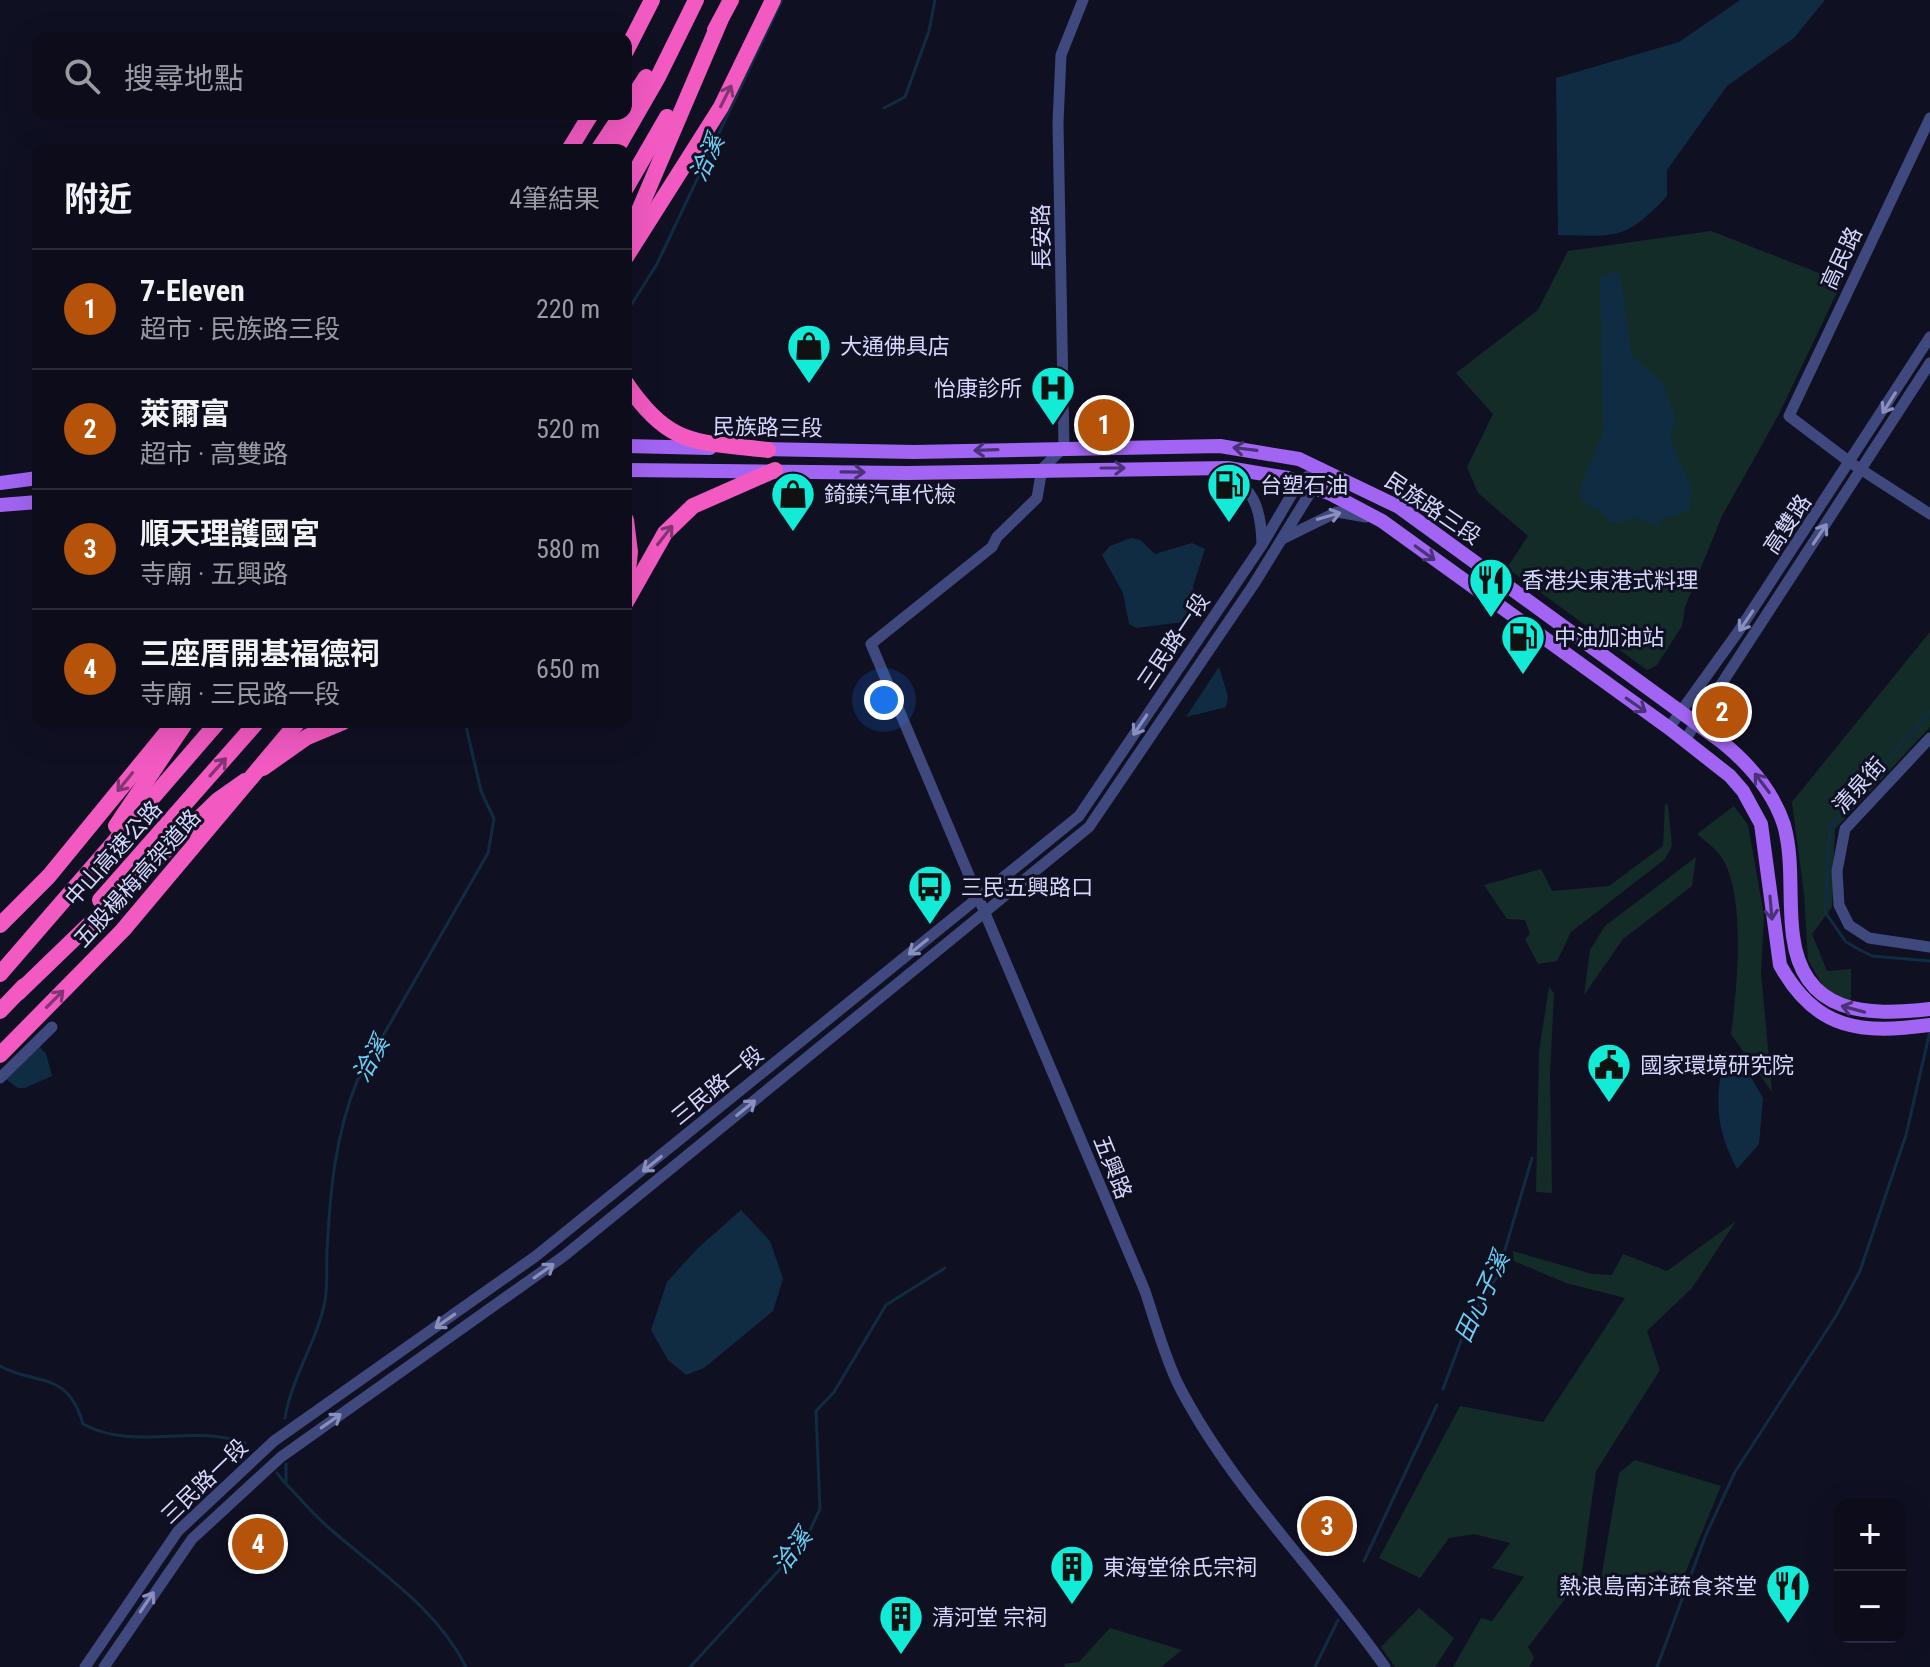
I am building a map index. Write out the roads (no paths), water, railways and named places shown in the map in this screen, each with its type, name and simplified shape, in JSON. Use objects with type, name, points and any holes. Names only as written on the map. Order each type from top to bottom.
[{"type":"highway","points":[[632,39],[652,0]]},
{"type":"highway","points":[[632,177],[731,0]]},
{"type":"highway","points":[[632,248],[721,107],[773,0]]},
{"type":"highway","points":[[632,99],[694,4]]},
{"type":"highway","points":[[619,144],[658,77],[694,4]]},
{"type":"highway","points":[[632,227],[720,21]]},
{"type":"highway","points":[[573,144],[587,120]]},
{"type":"highway","points":[[602,144],[618,120]]},
{"type":"highway","points":[[632,391],[653,419],[679,437],[768,450]]},
{"type":"highway","points":[[632,591],[665,533],[693,506],[775,470]]},
{"type":"highway","points":[[0,925],[49,876],[170,728]]},
{"type":"highway","points":[[27,947],[130,808],[182,728]]},
{"type":"highway","name":"中山高速公路","points":[[0,974],[27,947],[213,728]]},
{"type":"highway","name":"中山高速公路","points":[[0,1011],[252,728]]},
{"type":"highway","name":"五股楊梅高架道路","points":[[0,1055],[123,930],[235,801],[293,728]]},
{"type":"highway","points":[[18,993],[218,800],[307,737],[329,728]]},
{"type":"main road","name":"民族路三段","points":[[632,446],[914,452],[1220,446],[1267,452],[1321,468],[1399,507],[1688,717],[1745,763],[1769,791],[1777,809],[1789,855],[1793,937],[1809,979],[1835,1003],[1859,1012],[1930,1009]]},
{"type":"main road","name":"民族路三段","points":[[632,470],[907,473],[1228,468],[1306,485],[1382,521],[1669,728],[1730,776],[1757,816],[1765,842],[1780,965],[1801,997],[1824,1016],[1851,1027],[1880,1029],[1927,1025]]},
{"type":"main road","points":[[0,483],[32,479]]},
{"type":"main road","points":[[0,505],[32,502]]},
{"type":"street","name":"長安路","points":[[1064,447],[1058,123],[1061,55],[1083,0]]},
{"type":"street","name":"高民路","points":[[1851,463],[1789,416],[1930,118]]},
{"type":"street","name":"高雙路","points":[[1685,740],[1688,717],[1930,337]]},
{"type":"street","name":"高雙路","points":[[1669,728],[1688,717],[1864,468],[1930,363]]},
{"type":"street","points":[[1042,469],[1064,447]]},
{"type":"street","points":[[1851,463],[1864,468],[1930,514]]},
{"type":"street","points":[[1228,468],[1253,493],[1261,519],[1262,545]]},
{"type":"street","name":"三民路一段","points":[[85,1667],[178,1531],[274,1441],[536,1256],[1079,816],[1262,545],[1321,468]]},
{"type":"street","name":"五興路","points":[[1042,469],[1037,498],[997,537],[992,547],[871,644],[1145,1291],[1177,1381],[1200,1422],[1385,1667]]},
{"type":"street","name":"三民路一段","points":[[104,1667],[192,1539],[281,1457],[564,1256],[1089,827],[1281,539],[1306,485]]},
{"type":"street","points":[[1281,539],[1337,512],[1382,521]]},
{"type":"street","name":"清泉街","points":[[1930,738],[1845,829],[1837,871],[1839,905],[1849,925],[1869,938],[1930,947]]},
{"type":"street","points":[[0,1078],[52,1027]]},
{"type":"street","points":[[274,1441],[281,1457]]},
{"type":"water","points":[[1740,0],[1825,0],[1794,38],[1727,86],[1667,170],[1667,196],[1653,211],[1619,233],[1558,235],[1556,78],[1679,42]]},
{"type":"water","points":[[1616,271],[1621,279],[1632,356],[1663,384],[1676,418],[1670,439],[1692,490],[1689,511],[1661,519],[1657,526],[1632,517],[1623,523],[1609,522],[1600,511],[1582,501],[1579,490],[1603,433],[1600,277]]},
{"type":"water","points":[[1131,538],[1140,540],[1155,554],[1192,543],[1205,549],[1193,586],[1196,614],[1191,621],[1136,628],[1129,624],[1123,593],[1102,555],[1110,546]]},
{"type":"water","points":[[1219,667],[1228,697],[1226,707],[1186,717]]},
{"type":"water","points":[[39,1046],[46,1054],[52,1076],[18,1088],[6,1079]]},
{"type":"water","points":[[1726,1051],[1749,1074],[1763,1098],[1759,1144],[1737,1169],[1724,1140],[1719,1112],[1718,1097]]},
{"type":"water","points":[[741,1210],[770,1241],[783,1279],[773,1311],[704,1368],[686,1375],[668,1360],[651,1330],[667,1282],[697,1249]]},
{"type":"waterway","name":"洽溪","points":[[632,304],[657,264],[782,0]]},
{"type":"waterway","name":"洽溪","points":[[884,108],[905,97],[929,31],[935,0]]},
{"type":"waterway","points":[[1930,711],[1830,826],[1825,912],[1846,942],[1872,956],[1930,961]]},
{"type":"waterway","name":"洽溪","points":[[285,1418],[325,1301],[332,1186],[343,1122],[357,1081],[488,853],[494,819],[481,791],[466,728]]},
{"type":"waterway","points":[[1657,1667],[1705,1537],[1735,1472],[1836,1316],[1860,1271],[1906,1135],[1930,1031]]},
{"type":"waterway","name":"田心子溪","points":[[1443,1389],[1468,1322],[1497,1277],[1532,1158]]},
{"type":"waterway","name":"洽溪","points":[[690,1667],[804,1543],[820,1509],[816,1411],[834,1392],[886,1305],[945,1268]]},
{"type":"waterway","points":[[0,1366],[59,1387],[76,1407],[83,1424],[102,1432],[143,1437],[205,1436],[245,1443]]},
{"type":"waterway","name":"田心子溪","points":[[1364,1561],[1437,1405]]},
{"type":"waterway","name":"洽溪","points":[[286,1464],[286,1484],[329,1528],[423,1608],[454,1646],[466,1667]]},
{"type":"waterway","points":[[277,1473],[285,1483]]},
{"type":"waterway","name":"田心子溪","points":[[1315,1667],[1338,1620]]},
{"type":"place","name":"大通佛具店","points":[[809,385]]},
{"type":"place","name":"7-Eleven","points":[[1104,425]]},
{"type":"place","name":"怡康診所","points":[[1053,427]]},
{"type":"place","name":"台塑石油","points":[[1229,524]]},
{"type":"place","name":"錡鎂汽車代檢","points":[[793,533]]},
{"type":"place","name":"香港尖東港式料理","points":[[1491,619]]},
{"type":"place","name":"中油加油站","points":[[1523,676]]},
{"type":"place","name":"萊爾富","points":[[1722,712]]},
{"type":"place","name":"三民五興路口","points":[[930,926]]},
{"type":"place","name":"國家環境研究院","points":[[1609,1104]]},
{"type":"place","name":"順天理護國宮","points":[[1327,1526]]},
{"type":"place","name":"三座厝開基福德祠","points":[[258,1544]]},
{"type":"place","name":"東海堂徐氏宗祠","points":[[1072,1606]]},
{"type":"place","name":"熱浪島南洋蔬食茶堂","points":[[1788,1625]]},
{"type":"place","name":"清河堂 宗祠","points":[[901,1656]]}]
